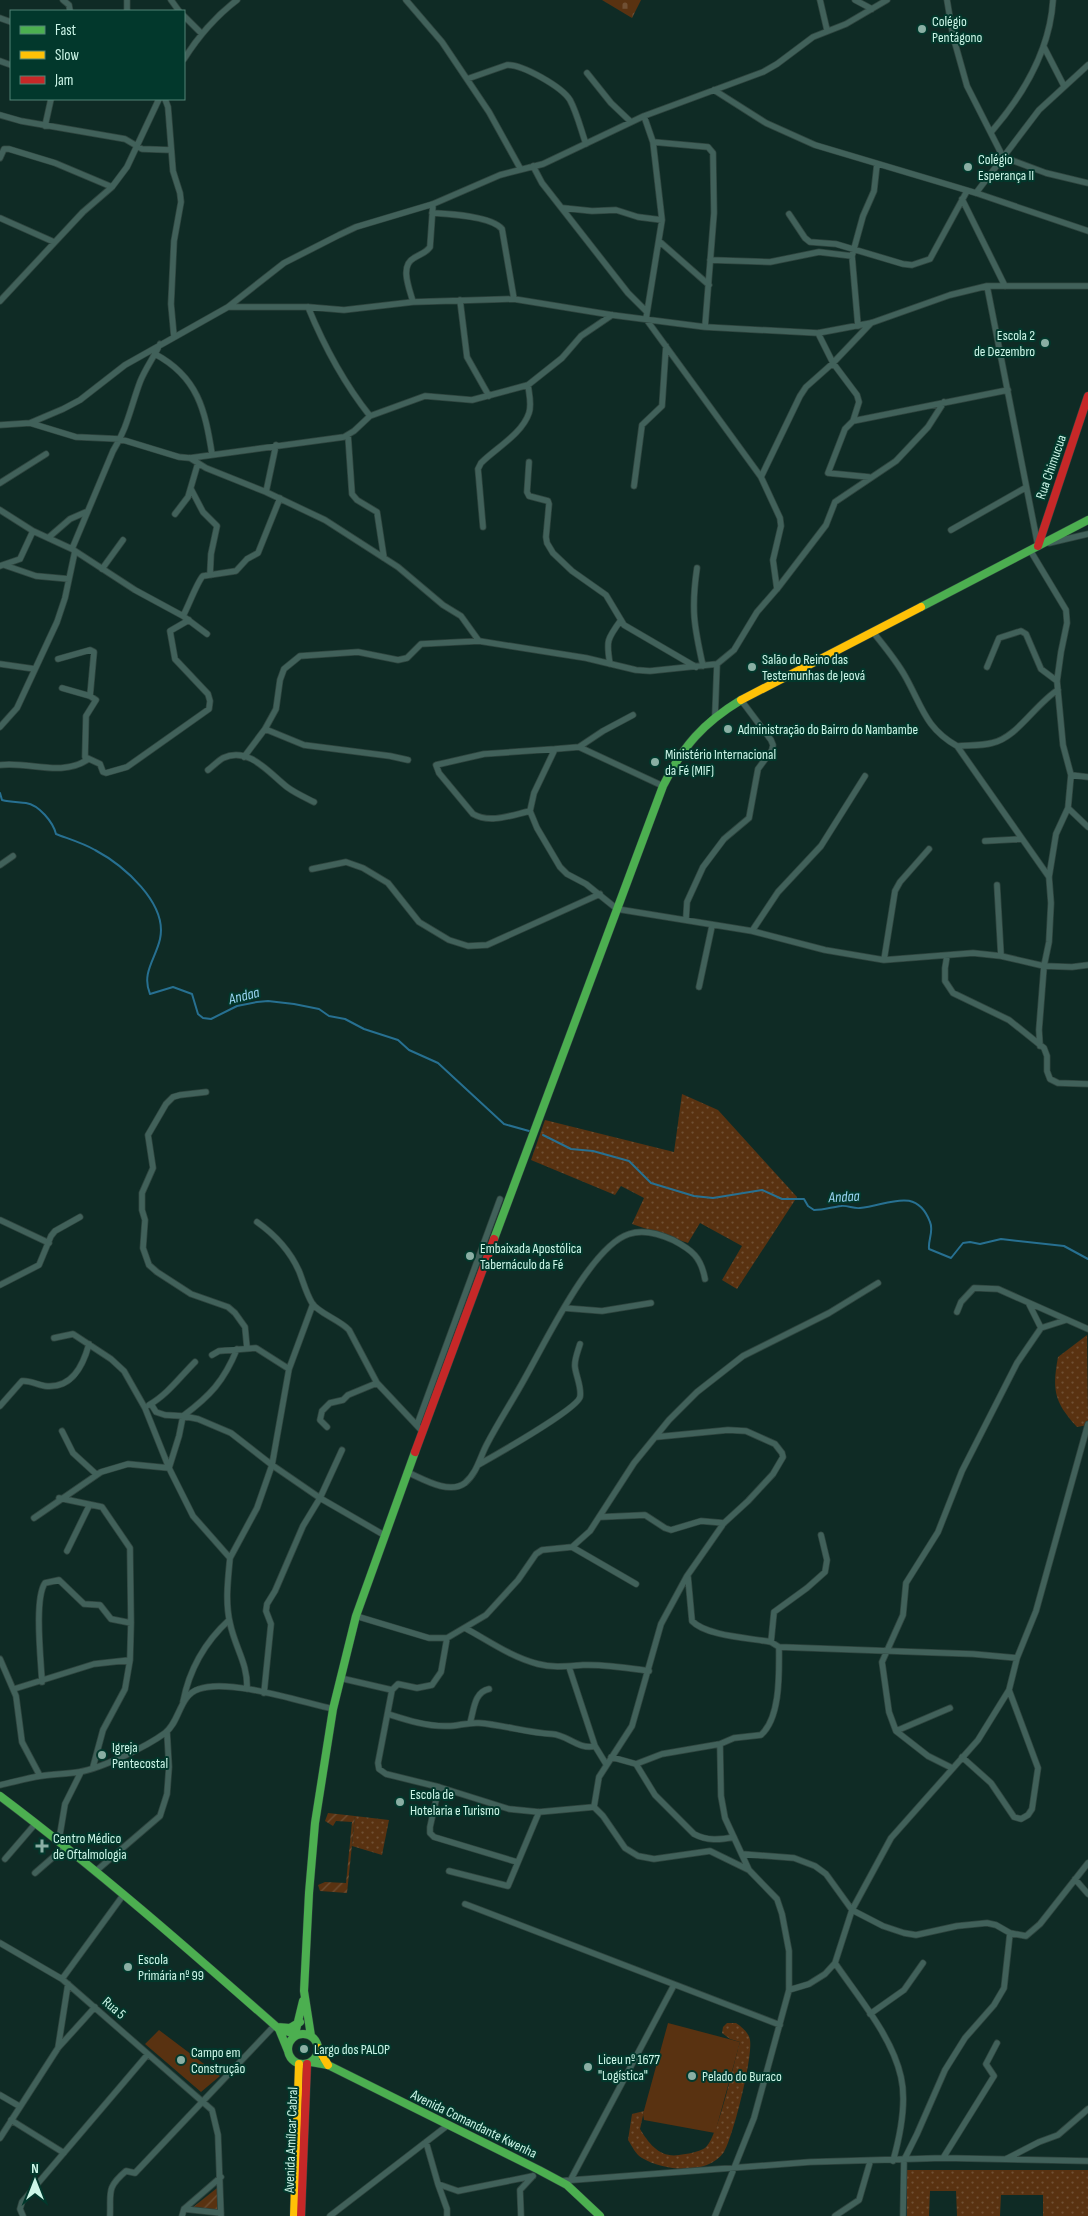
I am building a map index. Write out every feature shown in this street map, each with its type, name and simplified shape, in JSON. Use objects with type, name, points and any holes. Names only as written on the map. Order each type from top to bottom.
[{"type":"main road","name":"Rua Chimucua","points":[[1038,546],[1088,396]]},
{"type":"main road","points":[[288,2051],[288,2045],[300,2022],[304,1991],[309,1894],[316,1823],[333,1709],[356,1616],[423,1432],[438,1371],[455,1346],[617,909],[673,765],[694,735],[715,716],[741,700],[1088,520]]},
{"type":"main road","points":[[0,1796],[59,1840],[124,1894],[277,2027],[295,2034],[310,2036],[314,2039],[328,2065]]},
{"type":"main road","points":[[304,1991],[310,2036]]},
{"type":"main road","points":[[277,2027],[290,2028],[300,2022]]},
{"type":"main road","points":[[277,2027],[291,2059],[306,2063],[316,2057],[318,2048]]},
{"type":"main road","name":"Avenida Comandante Kwenha","points":[[306,2063],[328,2065],[448,2124],[536,2173],[560,2181],[600,2216]]},
{"type":"main road","name":"Avenida Amílcar Cabral","points":[[294,2216],[306,2063]]},
{"type":"main road","name":"Avenida Amílcar Cabral","points":[[301,2216],[306,2063]]},
{"type":"street","points":[[63,0],[69,5],[70,10]]},
{"type":"street","points":[[185,58],[202,34],[226,8],[237,0]]},
{"type":"street","points":[[406,0],[442,42],[489,112],[520,168]]},
{"type":"street","points":[[820,0],[827,30]]},
{"type":"street","points":[[855,0],[872,9]]},
{"type":"street","points":[[30,423],[80,400],[125,364],[228,307],[292,259],[356,228],[433,204],[520,168],[533,166],[586,144],[644,116],[763,72],[777,64],[812,37],[846,24],[887,0]]},
{"type":"street","points":[[947,0],[967,86],[992,131],[1003,157],[1046,173],[1088,183]]},
{"type":"street","points":[[992,131],[1008,112],[1044,47],[1053,0]]},
{"type":"street","points":[[185,17],[202,34]]},
{"type":"street","points":[[1044,47],[1064,86]]},
{"type":"street","points":[[467,79],[508,65],[514,65],[552,84],[569,98],[586,144]]},
{"type":"street","points":[[976,193],[1039,110],[1088,65]]},
{"type":"street","points":[[587,73],[611,103],[631,122]]},
{"type":"street","points":[[714,90],[766,123],[815,144],[976,193],[1088,231]]},
{"type":"street","points":[[45,126],[51,100]]},
{"type":"street","points":[[0,302],[83,212],[112,187],[127,167],[159,100]]},
{"type":"street","points":[[165,100],[168,107],[173,171],[180,193],[174,241],[171,304],[174,337]]},
{"type":"street","points":[[0,114],[21,122],[111,136],[146,150],[171,150]]},
{"type":"street","points":[[644,116],[653,142],[662,220],[646,319],[760,478],[780,518],[781,526],[773,560],[777,590]]},
{"type":"street","points":[[653,142],[708,147],[714,154],[714,213],[705,327]]},
{"type":"street","points":[[0,158],[4,149],[9,149],[55,163],[112,187]]},
{"type":"street","points":[[858,326],[853,253],[862,216],[874,191],[877,164]]},
{"type":"street","points":[[533,166],[542,183],[616,278],[647,312]]},
{"type":"street","points":[[710,260],[770,262],[819,252],[853,253],[912,265],[930,259],[967,191]]},
{"type":"street","points":[[962,200],[1005,286]]},
{"type":"street","points":[[413,302],[406,272],[407,266],[412,258],[422,254],[430,247],[433,204]]},
{"type":"street","points":[[563,208],[592,211],[616,210],[638,217],[662,220]]},
{"type":"street","points":[[432,214],[450,214],[500,226],[514,299]]},
{"type":"street","points":[[789,214],[807,240],[836,244],[853,253]]},
{"type":"street","points":[[0,218],[54,242]]},
{"type":"street","points":[[659,241],[709,285]]},
{"type":"street","points":[[228,307],[308,307],[344,310],[413,302],[514,299],[612,315],[705,327],[818,333],[871,323],[950,295],[987,286],[1088,286]]},
{"type":"street","points":[[987,286],[1025,488],[1038,546],[1088,534]]},
{"type":"street","points":[[460,300],[467,357],[489,396]]},
{"type":"street","points":[[308,307],[330,357],[370,416]]},
{"type":"street","points":[[0,425],[30,423],[76,437],[120,439],[179,457],[190,458],[348,435],[370,416],[424,396],[472,400],[528,385],[562,358],[581,336],[612,315]]},
{"type":"street","points":[[760,478],[806,387],[833,363],[871,323]]},
{"type":"street","points":[[818,333],[833,363],[857,395],[859,402],[853,421],[845,429],[828,473],[869,477]]},
{"type":"street","points":[[0,728],[17,708],[57,622],[69,579],[73,550],[86,512],[112,451],[120,439],[130,415],[141,380],[160,344]]},
{"type":"street","points":[[634,486],[642,425],[662,406],[666,346]]},
{"type":"street","points":[[155,354],[182,373],[198,396],[203,409],[212,454]]},
{"type":"street","points":[[482,527],[478,469],[481,463],[520,427],[529,412],[528,385]]},
{"type":"street","points":[[853,421],[1008,390]]},
{"type":"street","points":[[244,757],[265,729],[276,709],[280,680],[284,669],[300,656],[358,652],[398,660],[407,658],[421,644],[479,641],[586,658],[650,671],[696,668],[717,664],[734,650],[757,612],[777,590],[826,524],[835,502],[869,477],[896,461],[928,427],[944,402]]},
{"type":"street","points":[[348,435],[352,494],[356,500],[377,512],[384,558]]},
{"type":"street","points":[[266,492],[276,445]]},
{"type":"street","points":[[0,483],[46,454]]},
{"type":"street","points":[[190,458],[325,520],[398,567],[443,605],[461,616],[479,641]]},
{"type":"street","points":[[529,462],[527,492],[533,498],[548,501],[551,508],[546,537],[550,548],[572,571],[606,594],[620,620],[631,630],[696,668]]},
{"type":"street","points":[[175,514],[184,506],[198,463]]},
{"type":"street","points":[[191,488],[203,512],[217,526],[211,554],[210,575]]},
{"type":"street","points":[[950,530],[1025,488]]},
{"type":"street","points":[[183,616],[193,598],[199,579],[210,575],[236,571],[247,559],[258,553],[280,498]]},
{"type":"street","points":[[0,510],[33,531],[73,550],[135,590],[183,616],[206,634]]},
{"type":"street","points":[[48,538],[70,519],[86,512]]},
{"type":"street","points":[[0,516],[7,515]]},
{"type":"street","points":[[2,566],[20,559],[33,531]]},
{"type":"street","points":[[102,569],[122,540]]},
{"type":"street","points":[[1030,550],[1066,610],[1068,623],[1060,652],[1057,681],[1063,745],[1071,775],[1068,808],[1056,834],[1050,877],[1050,942],[1044,966],[1040,1046]]},
{"type":"street","points":[[2,566],[36,576],[69,579]]},
{"type":"street","points":[[697,568],[693,601],[694,626],[703,666]]},
{"type":"street","points":[[0,765],[52,768],[78,765],[87,760],[100,764],[103,772],[106,773],[127,767],[209,709],[210,701],[208,694],[173,655],[170,631],[189,620]]},
{"type":"street","points":[[610,664],[607,642],[620,620]]},
{"type":"street","points":[[873,632],[904,674],[922,713],[932,728],[943,738],[957,746],[1050,877]]},
{"type":"street","points":[[987,666],[999,638],[1021,632],[1026,634],[1041,669],[1057,681]]},
{"type":"street","points":[[58,659],[90,650],[94,652],[90,696]]},
{"type":"street","points":[[0,664],[35,669]]},
{"type":"street","points":[[715,716],[717,664]]},
{"type":"street","points":[[62,688],[90,696],[96,700],[86,716],[84,754],[87,760]]},
{"type":"street","points":[[957,746],[992,743],[1003,738],[1028,717],[1047,696],[1058,690]]},
{"type":"street","points":[[686,918],[687,902],[703,867],[724,839],[749,818],[758,769],[772,750],[771,740],[741,700]]},
{"type":"street","points":[[530,811],[505,817],[479,817],[473,814],[439,774],[436,765],[484,754],[579,747],[603,731],[633,715]]},
{"type":"street","points":[[265,729],[304,745],[408,760]]},
{"type":"street","points":[[579,747],[664,786]]},
{"type":"street","points":[[554,749],[534,793],[530,811],[537,828],[560,867],[567,874],[600,894],[617,909],[686,918],[712,926],[752,931],[825,950],[884,960],[973,953],[1001,956],[1044,966],[1072,967],[1088,965]]},
{"type":"street","points":[[208,770],[223,758],[244,757],[259,762],[288,788],[314,802]]},
{"type":"street","points":[[1071,775],[1088,777]]},
{"type":"street","points":[[752,931],[778,892],[821,846],[865,776]]},
{"type":"street","points":[[1068,808],[1088,827]]},
{"type":"street","points":[[985,841],[1022,839]]},
{"type":"street","points":[[884,960],[895,891],[900,882],[929,849]]},
{"type":"street","points":[[0,866],[14,856]]},
{"type":"street","points":[[312,869],[346,862],[363,868],[388,882],[419,922],[449,940],[468,946],[487,945],[500,940],[600,894]]},
{"type":"street","points":[[997,885],[1001,956]]},
{"type":"street","points":[[699,988],[712,926]]},
{"type":"street","points":[[947,956],[945,980],[953,992],[1009,1020],[1046,1050],[1046,1071],[1050,1079],[1058,1083],[1088,1084]]},
{"type":"street","points":[[206,1092],[173,1097],[166,1104],[148,1135],[154,1168],[142,1193],[142,1210],[146,1220],[143,1248],[149,1265],[157,1272],[191,1294],[228,1307],[235,1313],[245,1327],[247,1348]]},
{"type":"street","points":[[417,1425],[500,1199]]},
{"type":"street","points":[[0,1285],[39,1265],[55,1231],[80,1217]]},
{"type":"street","points":[[0,1220],[49,1243]]},
{"type":"street","points":[[257,1222],[273,1233],[286,1250],[298,1270],[313,1304],[349,1330],[377,1382],[423,1432]]},
{"type":"street","points":[[407,1472],[439,1485],[452,1487],[463,1484],[471,1477],[487,1444],[564,1308],[591,1267],[606,1251],[628,1234],[642,1232],[662,1235],[678,1243],[694,1254],[702,1264],[705,1279]]},
{"type":"street","points":[[572,1547],[590,1531],[601,1517],[634,1463],[687,1401],[743,1356],[829,1313],[878,1283]]},
{"type":"street","points":[[957,1312],[961,1302],[969,1292],[980,1287],[998,1289],[1028,1304],[1041,1306],[1066,1320],[1088,1328]]},
{"type":"street","points":[[564,1308],[602,1311],[651,1303]]},
{"type":"street","points":[[247,1689],[246,1668],[234,1642],[229,1620],[228,1584],[230,1558],[257,1508],[272,1465],[288,1369],[313,1304]]},
{"type":"street","points":[[1028,1304],[1041,1328]]},
{"type":"street","points":[[952,1768],[928,1756],[896,1730],[889,1712],[882,1666],[885,1652],[903,1615],[906,1583],[938,1532],[962,1471],[1017,1363],[1041,1328],[1066,1320]]},
{"type":"street","points":[[54,1338],[72,1334],[111,1359],[124,1371],[148,1406],[169,1468],[193,1516],[230,1558]]},
{"type":"street","points":[[447,1341],[455,1346]]},
{"type":"street","points":[[0,1406],[22,1380],[47,1386],[63,1383],[81,1368],[89,1344]]},
{"type":"street","points":[[478,1465],[561,1415],[576,1403],[580,1398],[575,1364],[580,1344]]},
{"type":"street","points":[[169,1468],[179,1436],[182,1416],[217,1388],[229,1370],[237,1349]]},
{"type":"street","points":[[212,1355],[237,1349],[259,1350],[288,1369]]},
{"type":"street","points":[[148,1406],[161,1398],[174,1382],[195,1362]]},
{"type":"street","points":[[327,1427],[320,1420],[322,1411],[330,1403],[343,1400],[348,1395],[377,1382]]},
{"type":"street","points":[[148,1406],[156,1412],[165,1415],[198,1419],[231,1433],[272,1465],[320,1498],[384,1536]]},
{"type":"street","points":[[789,1990],[809,1984],[825,1974],[835,1963],[852,1910],[891,1838],[978,1740],[1009,1690],[1017,1658],[1036,1610],[1088,1424]]},
{"type":"street","points":[[594,1807],[599,1776],[632,1726],[661,1624],[688,1576],[724,1522],[748,1501],[773,1474],[783,1458],[779,1447],[746,1431],[728,1430],[656,1437]]},
{"type":"street","points":[[62,1431],[73,1453],[96,1474]]},
{"type":"street","points":[[264,1693],[271,1624],[266,1611],[267,1604],[275,1591],[303,1526],[320,1498],[342,1450]]},
{"type":"street","points":[[34,1518],[60,1498],[83,1486],[96,1474],[128,1464],[169,1468]]},
{"type":"street","points":[[60,1498],[105,1509],[130,1548],[130,1660],[125,1689],[102,1730],[93,1767]]},
{"type":"street","points":[[67,1551],[89,1506]]},
{"type":"street","points":[[601,1517],[646,1515],[665,1528],[672,1530],[701,1521],[724,1522]]},
{"type":"street","points":[[771,1642],[774,1612],[808,1588],[826,1572],[827,1560],[821,1534]]},
{"type":"street","points":[[356,1616],[429,1638],[447,1638],[486,1615],[518,1580],[536,1554],[542,1550],[572,1547],[636,1584]]},
{"type":"street","points":[[688,1576],[692,1621],[696,1626],[707,1630],[771,1642],[779,1647],[973,1654],[1017,1658]]},
{"type":"street","points":[[42,1682],[39,1617],[42,1589],[45,1583],[59,1580],[84,1604],[100,1606],[112,1619],[131,1623]]},
{"type":"street","points":[[183,1703],[186,1686],[193,1668],[212,1638],[229,1620]]},
{"type":"street","points":[[465,1628],[521,1658],[538,1664],[569,1667],[584,1665],[626,1667],[649,1671]]},
{"type":"street","points":[[447,1638],[441,1672],[437,1681],[432,1685],[417,1688],[398,1684],[392,1690],[378,1769],[386,1774],[439,1787],[509,1809],[539,1812],[594,1807]]},
{"type":"street","points":[[611,1756],[636,1764],[662,1754],[720,1744],[734,1738],[763,1733],[777,1701],[779,1647]]},
{"type":"street","points":[[0,1659],[14,1689],[22,1742],[40,1776]]},
{"type":"street","points":[[14,1689],[42,1682],[65,1672],[94,1664],[130,1660]]},
{"type":"street","points":[[569,1667],[595,1746],[606,1764]]},
{"type":"street","points":[[340,1678],[392,1690]]},
{"type":"street","points":[[0,1785],[40,1776],[80,1772],[138,1750],[167,1732],[183,1703],[192,1692],[200,1688],[225,1687],[247,1689],[333,1709]]},
{"type":"street","points":[[470,1723],[478,1696],[482,1690],[489,1689]]},
{"type":"street","points":[[962,1757],[991,1784],[1014,1817],[1021,1819],[1028,1816],[1032,1809],[1038,1768],[1009,1690]]},
{"type":"street","points":[[896,1730],[950,1708]]},
{"type":"street","points":[[388,1714],[426,1725],[446,1727],[470,1723],[510,1726],[542,1735],[556,1734],[586,1748],[595,1746]]},
{"type":"street","points":[[96,1871],[160,1816],[164,1806],[169,1767],[167,1732]]},
{"type":"street","points":[[720,1744],[721,1796],[728,1826],[749,1870]]},
{"type":"street","points":[[636,1764],[655,1795],[694,1834],[702,1838],[713,1839],[734,1837]]},
{"type":"street","points":[[59,1840],[65,1804],[80,1772]]},
{"type":"street","points":[[439,1787],[430,1833],[434,1836],[517,1862]]},
{"type":"street","points":[[594,1807],[603,1816],[625,1848],[638,1856],[654,1859],[703,1851],[717,1854],[749,1870],[777,1899],[782,1914],[789,1951],[789,1990],[754,2118],[715,2216]]},
{"type":"street","points":[[449,1871],[506,1887],[511,1884],[517,1862],[539,1812]]},
{"type":"street","points":[[5,1859],[36,1823]]},
{"type":"street","points":[[702,1838],[703,1851]]},
{"type":"street","points":[[35,1873],[66,1846]]},
{"type":"street","points":[[742,1854],[794,1858],[815,1866],[826,1874],[852,1910],[883,1926],[916,1935],[957,1926],[987,1923],[996,1925],[1010,1933],[1026,1936],[1085,1870],[1088,1863]]},
{"type":"street","points":[[1075,1879],[1088,1894]]},
{"type":"street","points":[[62,1979],[124,1894]]},
{"type":"street","points":[[465,1904],[780,2025]]},
{"type":"street","points":[[903,2216],[904,2160],[945,2070],[965,2038],[994,2005],[1004,1988],[1010,1933]]},
{"type":"street","name":"Rua 5","points":[[0,1942],[62,1979],[212,2110],[215,2118],[221,2177],[221,2215]]},
{"type":"street","points":[[835,1963],[884,2036],[902,2078],[902,2122],[893,2161]]},
{"type":"street","points":[[870,2014],[904,1990],[923,1963]]},
{"type":"street","points":[[58,2048],[68,1984]]},
{"type":"street","points":[[570,2181],[674,1985]]},
{"type":"street","points":[[0,2138],[58,2048],[94,2007]]},
{"type":"street","points":[[110,2216],[110,2191],[114,2182],[126,2172],[135,2173],[277,2027]]},
{"type":"street","points":[[943,2158],[994,2076],[986,2064],[997,2043]]},
{"type":"street","points":[[23,2216],[20,2209],[22,2202],[148,2054]]},
{"type":"street","points":[[0,2095],[19,2106]]},
{"type":"street","points":[[1004,2161],[1039,2142],[1058,2135],[1088,2109]]},
{"type":"street","points":[[11,2120],[64,2153]]},
{"type":"street","points":[[330,2216],[448,2124]]},
{"type":"street","points":[[426,2142],[447,2210],[447,2216]]},
{"type":"street","points":[[560,2181],[810,2162],[870,2162],[943,2158],[1004,2161],[1088,2161]]},
{"type":"street","points":[[835,2216],[859,2200],[870,2162]]},
{"type":"street","points":[[438,2184],[458,2191],[536,2173]]},
{"type":"street","points":[[521,2216],[520,2190],[536,2173]]},
{"type":"street","points":[[182,2216],[184,2209],[221,2177]]},
{"type":"street","points":[[184,2209],[221,2215]]},
{"type":"green space","points":[[602,0],[641,0],[632,18]]},
{"type":"green space","points":[[682,1094],[718,1110],[797,1197],[737,1289],[722,1280],[742,1246],[700,1223],[688,1243],[632,1224],[644,1198],[621,1186],[615,1195],[531,1160],[545,1120],[674,1152]]},
{"type":"green space","points":[[1087,1335],[1088,1425],[1077,1427],[1059,1403],[1055,1387],[1056,1368],[1058,1357]]},
{"type":"green space","points":[[328,1813],[355,1816],[347,1893],[320,1891],[318,1885],[325,1882],[346,1883],[352,1822],[336,1821],[333,1826],[325,1821]]},
{"type":"green space","points":[[355,1816],[389,1820],[382,1855],[352,1846]]},
{"type":"green space","name":"Pelado do Buraco","points":[[668,2023],[740,2042],[715,2133],[644,2120],[643,2114]]},
{"type":"green space","points":[[727,2023],[736,2023],[745,2030],[750,2040],[750,2049],[741,2097],[724,2152],[707,2165],[685,2169],[662,2166],[640,2157],[628,2140],[632,2114],[644,2111],[640,2129],[651,2145],[661,2152],[679,2155],[699,2151],[710,2142],[720,2116],[740,2042],[730,2039],[722,2033],[723,2027]]},
{"type":"green space","name":"Campo em Construção","points":[[159,2030],[220,2076],[201,2092],[145,2044]]},
{"type":"green space","points":[[907,2170],[1088,2170],[1088,2216],[1043,2216],[1043,2195],[1001,2195],[1000,2216],[957,2216],[956,2191],[930,2191],[929,2216],[907,2216]]},
{"type":"green space","points":[[217,2188],[218,2210],[192,2208]]},
{"type":"waterway","name":"Andaa","points":[[0,793],[2,800],[31,804],[36,807],[49,819],[56,834],[86,845],[118,865],[130,875],[150,899],[161,925],[160,939],[148,972],[147,979],[150,994],[173,987],[192,994],[198,1014],[203,1018],[211,1019],[237,1006],[257,1002],[268,1001],[319,1009],[329,1016],[345,1019],[364,1029],[398,1040],[409,1050],[438,1063],[504,1124],[529,1131]]},
{"type":"waterway","name":"Andaa","points":[[543,1135],[571,1149],[593,1151],[629,1161],[651,1183],[694,1196],[713,1198],[762,1190],[782,1199],[804,1199],[808,1206],[814,1210],[843,1206],[860,1208],[900,1200],[909,1201],[917,1204],[924,1211],[930,1222],[929,1249],[951,1258],[963,1243],[980,1244],[1001,1239],[1064,1246],[1088,1259]]},
{"type":"traffic: fast","points":[[921,607],[1088,520]]},
{"type":"traffic: fast","points":[[494,1239],[663,786],[678,759],[695,737],[716,718],[741,700]]},
{"type":"traffic: fast","points":[[311,2036],[304,1991],[309,1893],[315,1823],[333,1709],[356,1616],[415,1452]]},
{"type":"traffic: fast","points":[[0,1796],[107,1881],[279,2029],[295,2034]]},
{"type":"traffic: fast","points":[[295,2034],[303,2001]]},
{"type":"traffic: fast","points":[[277,2027],[290,2028],[300,2022]]},
{"type":"traffic: fast","points":[[279,2029],[288,2051]]},
{"type":"traffic: fast","points":[[303,2034],[314,2038],[318,2049],[314,2060],[303,2064],[292,2060],[288,2049],[292,2038],[303,2034]]},
{"type":"traffic: fast","points":[[311,2062],[328,2065],[539,2170],[567,2185],[600,2216]]},
{"type":"traffic: slow","points":[[741,700],[921,607]]},
{"type":"traffic: slow","points":[[318,2048],[328,2065]]},
{"type":"traffic: slow","points":[[294,2216],[299,2064]]},
{"type":"traffic: jam","points":[[1038,546],[1088,396]]},
{"type":"traffic: jam","points":[[415,1452],[494,1239]]},
{"type":"traffic: jam","points":[[301,2216],[307,2064]]},
{"type":"place","name":"Colégio Pentágono","points":[[922,29]]},
{"type":"place","name":"Colégio Esperança II","points":[[968,167]]},
{"type":"place","name":"Escola 2 de Dezembro","points":[[1045,343]]},
{"type":"place","name":"Salão do Reino das Testemunhas de Jeová","points":[[752,667]]},
{"type":"place","name":"Administração do Bairro do Nambambe","points":[[728,729]]},
{"type":"place","name":"Ministério Internacional da Fé (MIF)","points":[[655,762]]},
{"type":"place","name":"Embaixada Apostólica Tabernáculo da Fé","points":[[470,1256]]},
{"type":"place","name":"Igreja Pentecostal","points":[[102,1755]]},
{"type":"place","name":"Escola de Hotelaria e Turismo","points":[[400,1802]]},
{"type":"place","name":"Centro Médico de Oftalmologia","points":[[42,1846]]},
{"type":"place","name":"Escola Primária nº 99","points":[[128,1967]]},
{"type":"place","name":"Largo dos PALOP","points":[[304,2049]]},
{"type":"place","name":"Campo em Construção","points":[[181,2060]]},
{"type":"place","name":"Liceu nº 1677 \"Logística\"","points":[[588,2067]]},
{"type":"place","name":"Pelado do Buraco","points":[[692,2076]]}]
